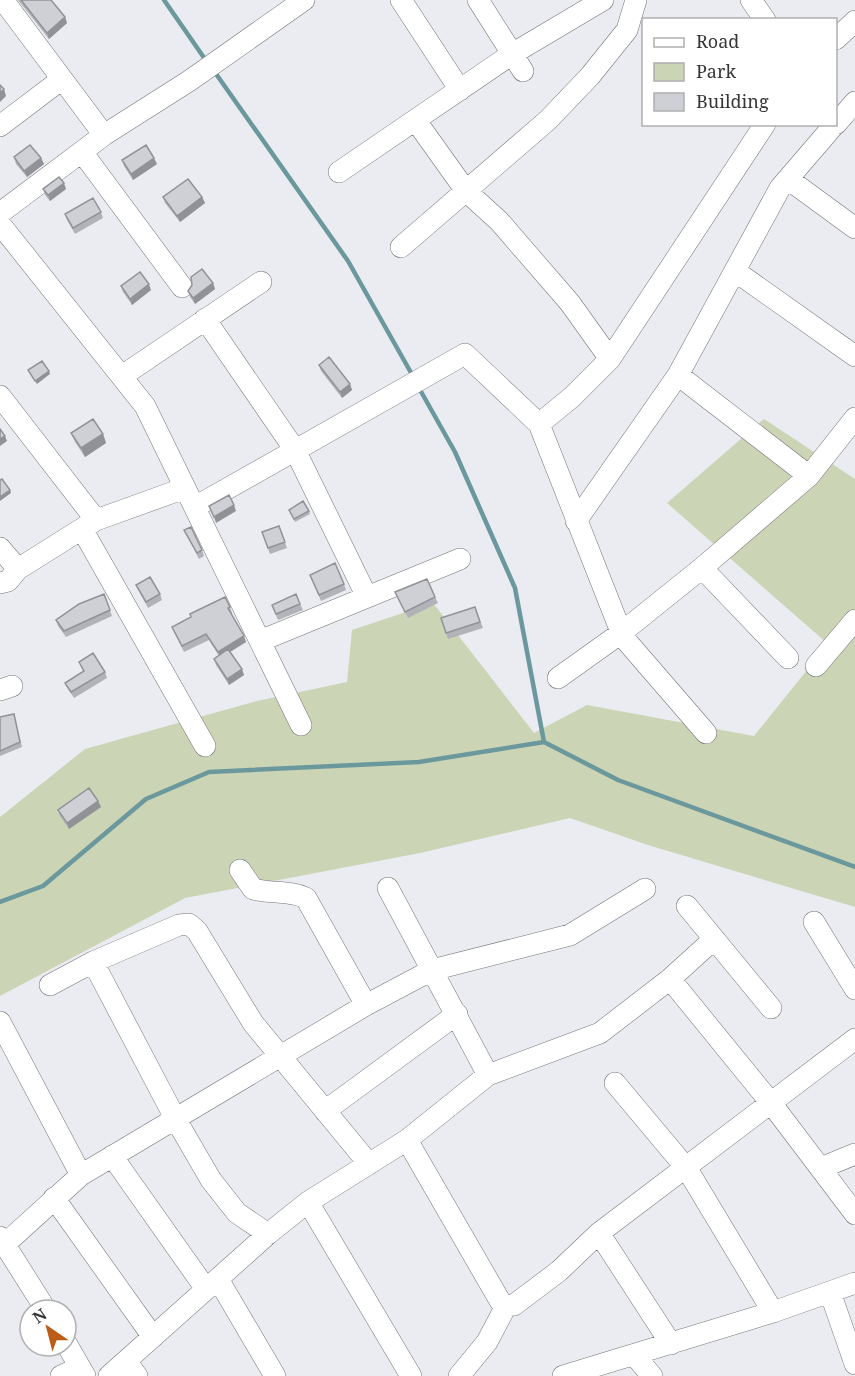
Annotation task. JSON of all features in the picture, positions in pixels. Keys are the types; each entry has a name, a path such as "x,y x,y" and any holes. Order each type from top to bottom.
{"street":[{"path":"3,0 104,135"},
{"path":"0,213 104,135 189,81 304,0"},
{"path":"401,0 460,90"},
{"path":"478,0 518,63"},
{"path":"339,172 416,122 460,90 518,63 603,0"},
{"path":"401,247 548,120 590,76 627,30 636,0"},
{"path":"751,0 764,18"},
{"path":"837,38 855,21"},
{"path":"0,126 62,79"},
{"path":"837,122 855,102"},
{"path":"416,122 466,191 499,221 570,303 610,359"},
{"path":"539,424 573,397 610,359 764,126"},
{"path":"576,521 678,375 780,188 833,126"},
{"path":"81,152 182,287"},
{"path":"788,179 855,228"},
{"path":"0,224 145,406 301,725"},
{"path":"735,271 855,356"},
{"path":"122,376 261,282"},
{"path":"205,319 295,450 367,597"},
{"path":"0,583 8,581 18,569 89,525 190,498 295,450 465,354 539,424 621,633 706,733"},
{"path":"678,375 809,476"},
{"path":"0,396 89,525 205,746"},
{"path":"558,678 621,633 702,568 809,476 855,418"},
{"path":"0,548 18,569"},
{"path":"260,642 460,559"},
{"path":"702,568 788,658"},
{"path":"816,666 855,620"},
{"path":"240,870 253,889 270,894 299,894 306,897 366,1005"},
{"path":"388,888 458,1014 488,1076"},
{"path":"39,1298 3,1241 81,1176 366,1005 432,970 570,935 645,889"},
{"path":"687,906 771,1008"},
{"path":"814,922 855,989"},
{"path":"50,985 93,962 179,925 189,924 197,931 253,1023 369,1164"},
{"path":"109,1376 132,1368 153,1337 268,1234 308,1202 407,1140 488,1076 600,1033 670,979 713,940"},
{"path":"93,962 175,1118 211,1180 237,1213 268,1234"},
{"path":"670,979 771,1103 855,1214"},
{"path":"325,1111 458,1014"},
{"path":"0,1022 81,1176"},
{"path":"407,1140 500,1301 506,1306 514,1305 559,1271 599,1233 687,1169 855,1039"},
{"path":"615,1083 687,1169 773,1312"},
{"path":"820,1168 855,1154"},
{"path":"112,1156 212,1284 275,1376"},
{"path":"54,1198 153,1337"},
{"path":"308,1202 411,1376"},
{"path":"599,1233 671,1344"},
{"path":"563,1376 635,1356 855,1283"},
{"path":"830,1292 855,1364"},
{"path":"459,1376 487,1342 506,1306"},
{"path":"635,1356 652,1376"},
{"path":"71,1358 76,1373"}],"green space":[{"path":"764,419 855,479 855,907 648,845 570,818 420,853 185,898 0,996 0,817 85,749 257,701 347,682 352,630 433,603 534,733 587,705 754,736 828,644 667,503"}],"building":[{"path":"21,0 51,0 65,17 47,33"},
{"path":"30,145 41,158 24,171 14,157"},
{"path":"146,145 154,158 131,174 122,160"},
{"path":"59,177 64,183 48,195 43,189"},
{"path":"188,179 202,197 177,216 163,197"},
{"path":"93,198 101,212 73,228 65,214"},
{"path":"202,269 213,283 193,298 188,291 192,285 191,277"},
{"path":"140,272 149,284 130,299 121,286"},
{"path":"329,357 350,384 340,392 319,365"},
{"path":"42,361 49,371 35,381 28,370"},
{"path":"93,419 103,434 81,448 71,433"},
{"path":"0,429 5,436 0,439"},
{"path":"2,479 10,490 0,497 0,480"},
{"path":"229,495 234,505 214,517 209,506"},
{"path":"303,501 309,511 294,519 289,510"},
{"path":"279,526 285,542 268,548 262,532"},
{"path":"191,527 202,550 197,553 184,530"},
{"path":"335,563 344,584 319,595 310,575"},
{"path":"150,577 160,594 146,602 136,585"},
{"path":"427,579 435,597 405,612 395,592"},
{"path":"104,594 110,610 64,631 56,620 79,604"},
{"path":"296,594 300,604 276,614 272,605"},
{"path":"225,597 230,607 228,608 244,636 218,652 206,634 182,646 172,627 191,617 190,614"},
{"path":"475,607 480,622 446,633 441,618"},
{"path":"228,649 242,669 227,679 214,659"},
{"path":"93,653 105,672 71,692 65,683 84,671 79,662"},
{"path":"14,714 20,742 0,751 0,717"},
{"path":"89,788 98,801 67,823 58,810"}],"waterway":[{"path":"164,0 207,62"},
{"path":"214,71 348,261 414,378"},
{"path":"419,388 455,452 515,588 544,742"},
{"path":"0,902 43,886 146,799 209,772 419,762 544,742 618,780 855,867"}]}
